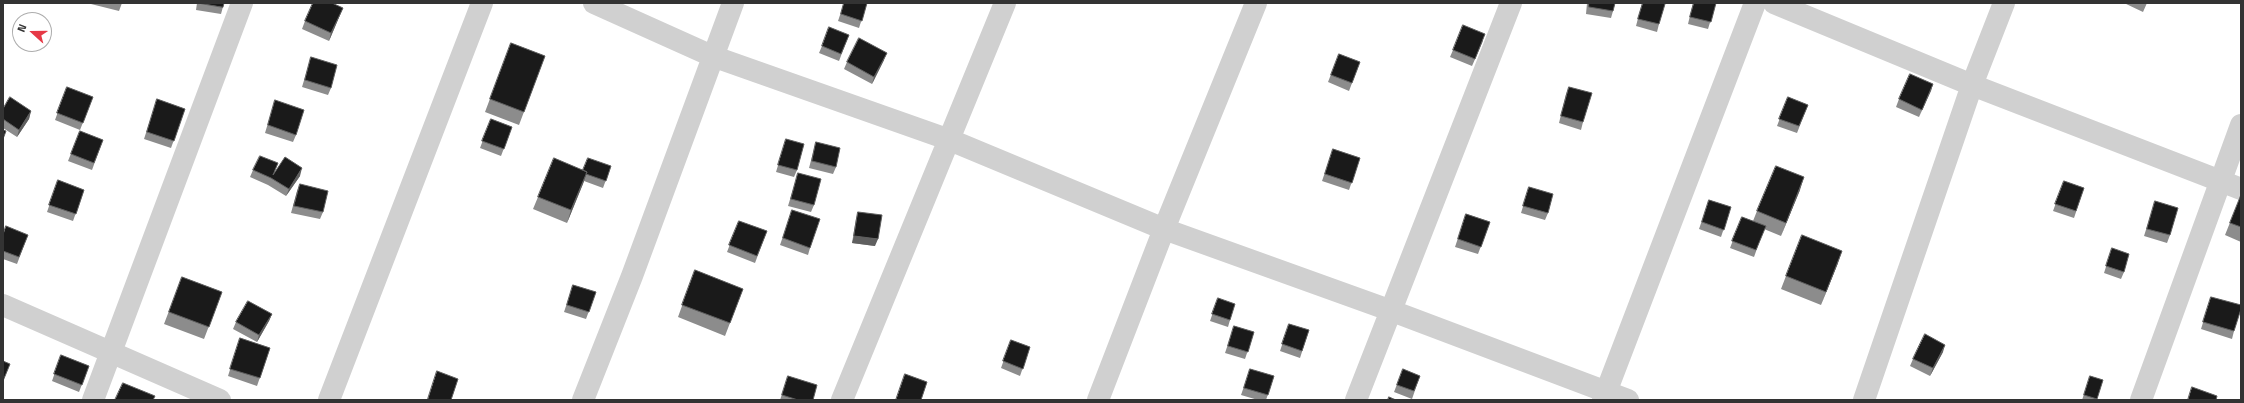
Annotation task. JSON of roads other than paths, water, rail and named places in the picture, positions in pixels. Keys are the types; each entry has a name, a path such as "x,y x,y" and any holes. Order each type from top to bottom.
{"street":[{"path":"93,400 242,3"},
{"path":"329,400 482,3"},
{"path":"594,3 712,56 950,140 1164,229 1392,311 1605,395 1628,400"},
{"path":"583,400 632,276 712,56 733,3"},
{"path":"842,400 1005,3"},
{"path":"1098,400 1164,229 1256,3"},
{"path":"1356,400 1511,3"},
{"path":"1605,395 1755,3"},
{"path":"1774,3 1972,85 2241,189"},
{"path":"1864,400 1972,85 2004,3"},
{"path":"2141,400 2241,125"},
{"path":"3,305 220,400"}]}
